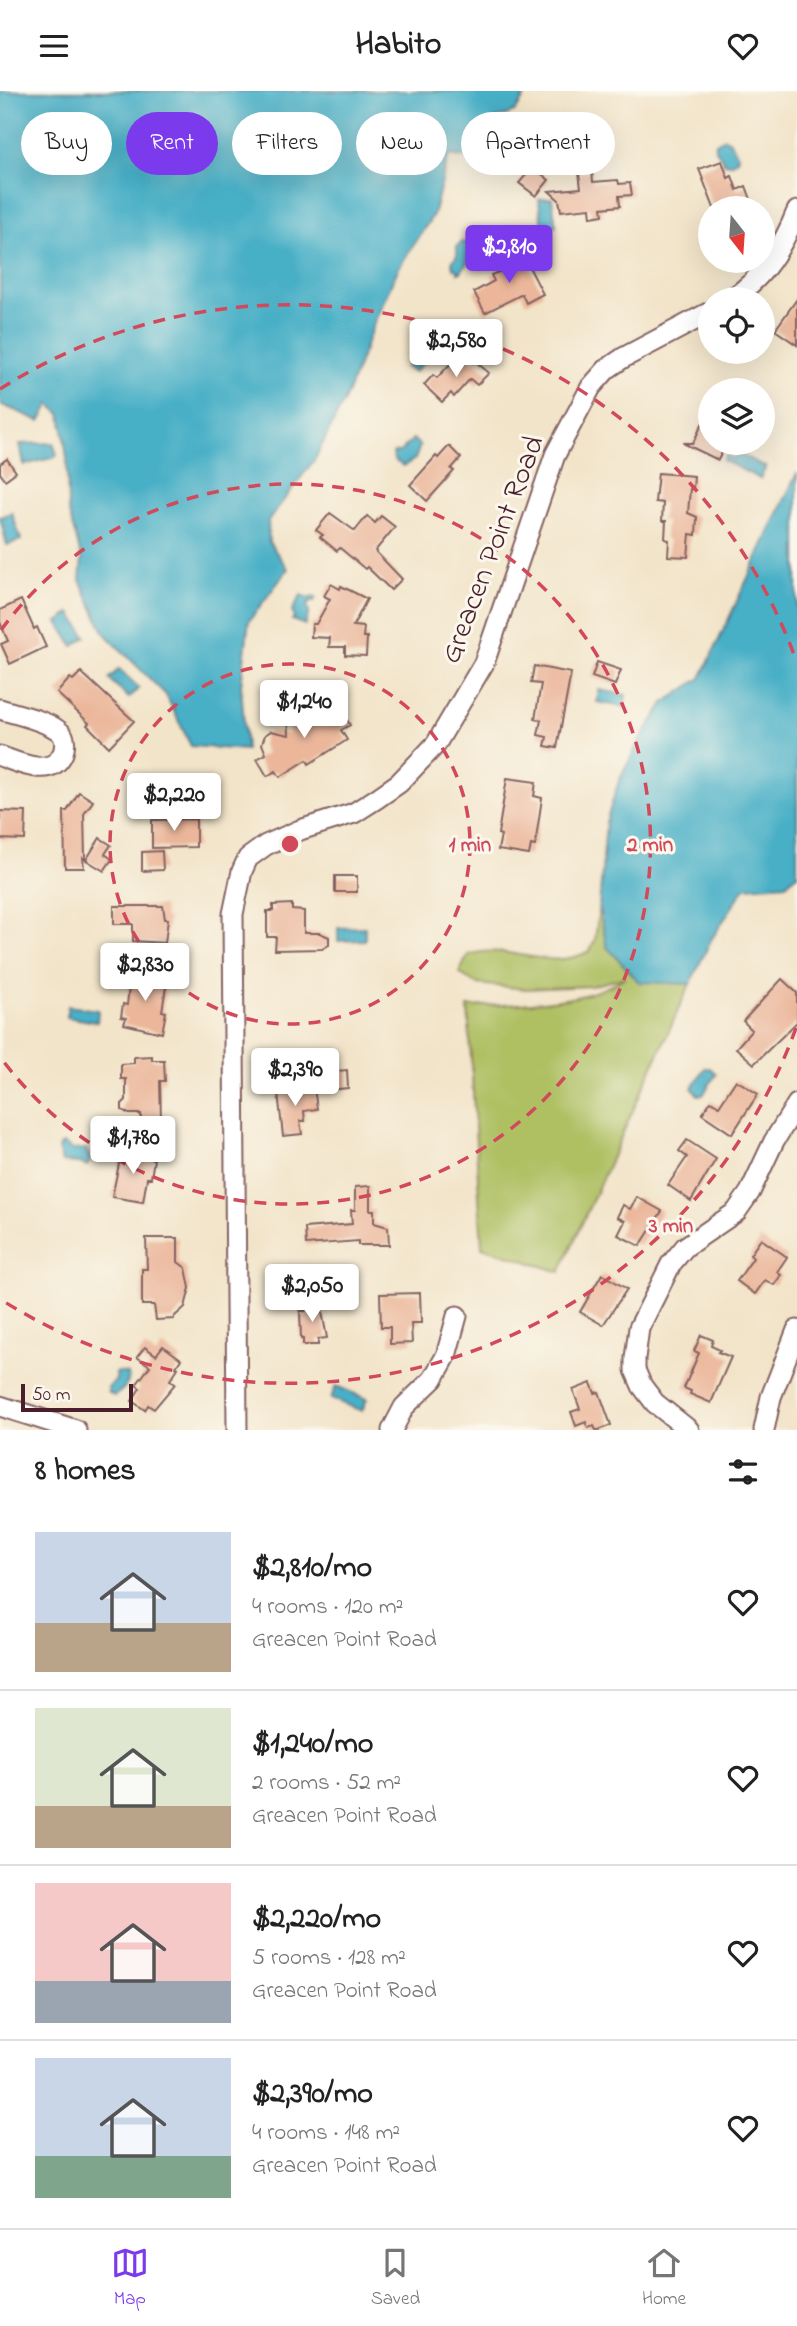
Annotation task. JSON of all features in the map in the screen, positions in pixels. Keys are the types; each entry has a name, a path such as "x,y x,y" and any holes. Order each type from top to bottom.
{"street":[{"path":"746,287 763,274 789,232 797,211"},
{"name":"Greacen Point Road","path":"237,1430 233,914 242,871 248,858 266,845 300,830 354,813 376,799 399,783 436,744 484,663 555,455 591,387 607,369 623,358 698,318"},
{"path":"0,709 49,725 62,733 65,744 62,755 54,765 38,768 0,756"},
{"path":"689,1430 655,1403 642,1385 635,1370 639,1328 660,1283 685,1247 736,1212 750,1192 774,1141 797,1104"},
{"path":"392,1430 404,1407 433,1379 446,1356 457,1316"},
{"path":"764,1430 771,1397 797,1330"},
{"path":"0,1406 76,1430"}],"green space":[{"path":"599,908 607,947 639,981 690,984 560,1272 482,1247 468,1007 570,998 590,993 625,977 591,986 526,989 477,984 459,973 468,955 483,952 558,959 590,951 595,940"}],"water":[{"path":"0,91 528,91 515,112 461,112 461,157 449,155 447,162 447,112 356,112 356,175 444,175 433,215 398,269 347,395 315,459 268,521 269,542 288,569 249,621 241,685 246,750 191,746 166,695 105,634 80,580 82,559 68,510 67,458 61,414 50,404 40,421 0,404"},
{"path":"724,138 729,140 738,155 737,160 730,164 725,163 715,148 716,143"},
{"path":"552,198 556,226 542,228 539,199"},
{"path":"462,242 471,247 469,260 458,273 452,262 457,255 457,246"},
{"path":"425,343 437,354 434,357 430,355 415,372 406,367 416,348 420,350"},
{"path":"413,439 420,446 415,459 403,466 394,460 393,453 400,452"},
{"path":"53,443 57,455 55,457 24,465 20,444"},
{"path":"726,455 735,459 741,455 766,467 760,479 723,460"},
{"path":"797,473 797,874 786,884 745,887 711,940 690,984 639,982 607,947 599,908 606,822 619,781 637,745 664,703 701,678"},
{"path":"12,513 21,540 7,545 0,517"},
{"path":"301,595 316,598 310,601 307,607 309,612 305,625 292,620 292,611"},
{"path":"71,613 86,637 73,646 58,622"},
{"path":"119,669 139,688 129,698 109,679"},
{"path":"289,688 295,688 299,695 297,700 274,713 270,712 266,704 268,700"},
{"path":"599,690 626,695 624,707 597,702"},
{"path":"365,927 365,940 338,941 338,928"},
{"path":"68,1006 98,1010 97,1022 66,1017"},
{"path":"705,1068 710,1068 716,1074 703,1095 698,1095 692,1088"},
{"path":"64,1144 73,1150 86,1149 90,1158 89,1164 86,1166 62,1162 58,1149"},
{"path":"119,1372 128,1374 128,1381 114,1396 108,1392 108,1388"},
{"path":"336,1386 367,1399 362,1411 331,1399"}],"building":[{"path":"722,161 728,178 732,176 737,190 746,186 750,196 709,196 699,169"},
{"path":"526,175 543,175 549,180 536,196 519,183"},
{"path":"579,175 592,175 593,182 618,180 619,184 630,183 632,195 619,196 620,206 602,208 603,215 591,217 590,208 561,211 559,200 549,191 581,188"},
{"path":"515,254 519,262 525,259 543,294 526,303 522,294 485,313 474,292 494,281 491,275 501,271 497,264"},
{"path":"797,299 797,345 775,330"},
{"path":"466,357 489,373 477,385 470,379 454,397 451,393 442,402 424,385 433,375 437,378 452,362 458,367"},
{"path":"698,433 698,450 683,443 693,443"},
{"path":"449,446 461,458 451,469 454,471 427,501 410,485 436,456 438,458"},
{"path":"708,455 721,455 718,460"},
{"path":"7,459 16,472 5,480 0,473 0,464"},
{"path":"658,473 694,476 688,513 697,517 696,535 690,534 688,557 668,556 666,521 662,521 663,503 655,502"},
{"path":"330,513 355,531 367,516 375,523 381,516 395,527 375,551 402,579 391,590 367,567 365,569 340,548 337,551 320,537 323,535 316,530"},
{"path":"331,584 367,599 353,626 364,627 363,637 367,637 366,656 345,655 345,647 329,647 330,638 311,637 312,624 316,624 330,599 324,596"},
{"path":"21,600 34,629 37,627 46,647 10,664 1,644 8,641 0,622 0,610"},
{"path":"597,662 621,670 615,685 592,677"},
{"path":"534,666 571,673 557,748 545,746 547,737 538,735 541,720 535,719 541,684 531,683"},
{"path":"81,672 134,721 109,747 87,725 89,723 57,693 70,678 73,680"},
{"path":"335,699 350,725 341,730 347,740 309,764 307,760 280,777 276,771 267,776 257,759 266,754 262,744 265,735 271,731 289,735 288,713 309,725 312,707"},
{"path":"507,778 536,782 534,796 542,798 535,846 531,845 529,855 498,850"},
{"path":"79,792 93,801 84,814 84,868 65,868 64,811 67,811"},
{"path":"0,811 26,812 25,840 0,839"},
{"path":"196,819 196,847 152,848 152,820"},
{"path":"100,838 111,845 105,854 112,859 104,871 86,860"},
{"path":"162,851 163,870 142,871 142,852"},
{"path":"335,876 357,876 357,892 335,892"},
{"path":"292,904 292,910 304,911 304,933 320,933 329,937 329,945 322,949 275,950 276,937 267,937 267,911 273,911 273,905"},
{"path":"114,906 163,906 165,919 168,919 165,943 133,941 133,924 114,924"},
{"path":"135,973 145,975 145,978 167,981 162,1011 166,1012 162,1033 124,1024 126,1018 121,1017 123,1004 127,1005 128,978"},
{"path":"782,979 797,993 797,1022 754,1064 736,1048 752,1030 743,1021"},
{"path":"152,1056 152,1060 164,1060 165,1081 160,1081 161,1120 141,1120 141,1114 129,1114 122,1110 122,1104 126,1100 126,1079 121,1079 121,1064 134,1063 134,1057"},
{"path":"347,1070 348,1088 330,1090 328,1072"},
{"path":"736,1080 758,1094 732,1134 702,1114 711,1101 719,1106"},
{"path":"301,1083 302,1090 314,1088 317,1109 304,1111 305,1121 300,1121 302,1134 283,1136 278,1093 285,1093 284,1085"},
{"path":"687,1140 716,1159 691,1201 668,1185 687,1157 679,1151"},
{"path":"122,1150 148,1154 147,1158 154,1159 143,1202 112,1197"},
{"path":"370,1186 370,1210 374,1210 374,1223 388,1227 389,1245 358,1245 358,1241 306,1245 305,1228 352,1224 351,1210 355,1210 355,1187"},
{"path":"637,1197 662,1211 640,1246 618,1235 625,1221 617,1217 623,1205 630,1209"},
{"path":"146,1238 178,1238 178,1262 186,1268 190,1288 185,1307 174,1319 156,1320 154,1305 142,1305 142,1269 147,1269"},
{"path":"761,1239 787,1257 777,1272 781,1275 774,1285 765,1280 755,1294 737,1281 753,1258 750,1255"},
{"path":"602,1274 627,1289 603,1325 580,1312"},
{"path":"420,1293 421,1323 411,1323 412,1343 390,1344 390,1327 381,1327 380,1294"},
{"path":"320,1301 327,1338 318,1339 318,1345 303,1345 300,1311 305,1311 305,1302"},
{"path":"701,1335 713,1340 711,1346 720,1350 718,1352 731,1357 711,1403 690,1394 691,1391 684,1388 699,1353 694,1351"},
{"path":"163,1346 181,1359 170,1380 175,1384 154,1409 148,1405 145,1410 132,1401 140,1388 136,1385 150,1366 137,1357 145,1347 156,1355"},
{"path":"591,1383 595,1393 599,1392 611,1425 599,1430 594,1426 588,1428 586,1422 576,1426 571,1412 580,1409 573,1390"}]}
